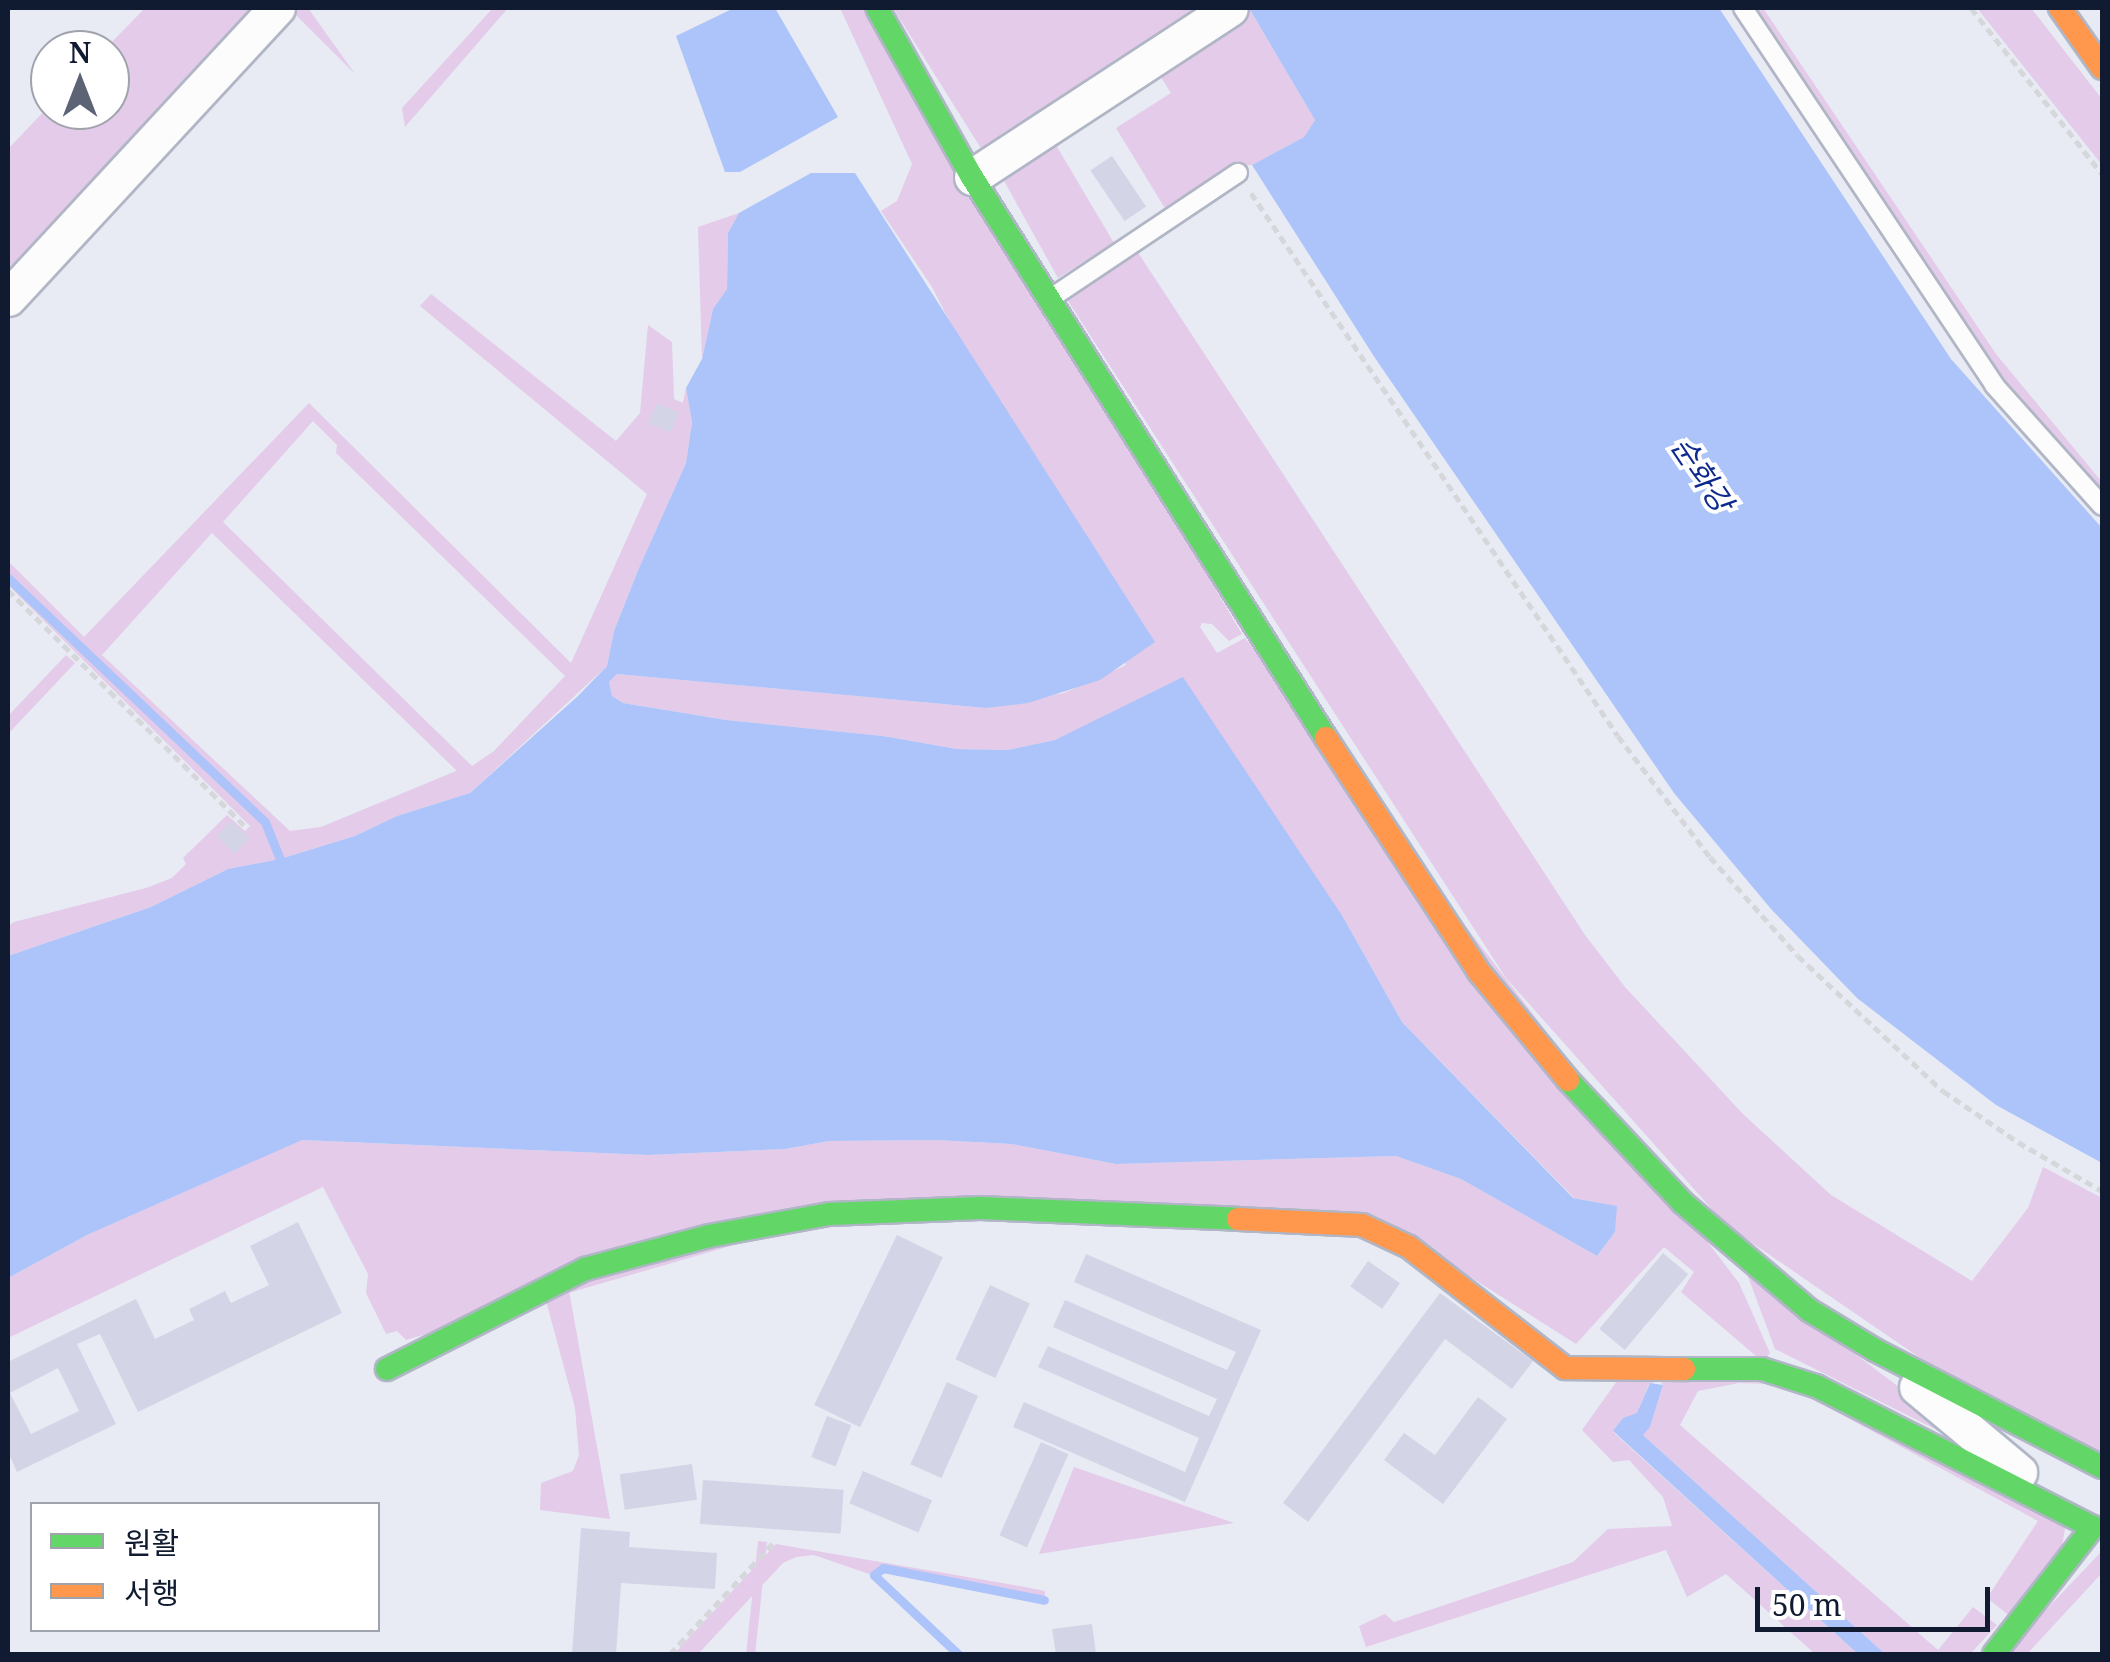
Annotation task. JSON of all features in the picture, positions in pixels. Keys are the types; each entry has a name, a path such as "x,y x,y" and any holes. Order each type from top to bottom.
{"street":[{"path":"8,298 276,8"},
{"path":"877,8 972,177 1256,630 1480,972 1588,1105 1683,1203 1809,1310 1875,1350 2102,1467"},
{"path":"972,177 1230,8"},
{"path":"2060,8 2102,68"},
{"path":"387,1369 585,1269 709,1236 830,1214 980,1208 1362,1225 1409,1247 1565,1368 1762,1370 1816,1386 2098,1529"},
{"path":"1875,1350 2021,1474 2098,1529"},
{"path":"1994,1654 2098,1529"}],"lane":[{"path":"1743,8 1994,385 2102,506"},
{"path":"1050,298 1238,174"}],"path":[{"path":"1971,8 1997,46 2102,174"},
{"path":"1238,174 1618,736 1710,857 1798,956 1943,1091 2102,1191"},
{"path":"8,590 245,826"},
{"path":"670,1654 775,1541"}],"shaded area":[{"path":"145,8 259,8 8,282 8,149 30,126 30,130 130,130 130,30 124,30"},
{"path":"288,8 308,8 355,74 292,11"},
{"path":"493,8 508,8 405,127 402,108"},
{"path":"840,8 872,8 1242,634 1229,641 1212,624 1202,623 1200,627 1217,653 1245,638 1739,1283 1770,1353 1763,1362 1681,1292 1694,1272 1664,1247 1576,1344 1407,1237 879,1203 406,1340 397,1331 386,1334 366,1293 368,1274 323,1187 8,1338 8,1278 87,1235 301,1140 648,1155 785,1149 829,1141 935,1140 1012,1144 1116,1164 1396,1156 1461,1179 1597,1256 1615,1232 1616,1206 1574,1198 1402,1022 1343,917 1087,726 1055,740 1008,750 957,749 883,736 726,720 623,703 612,696 609,682 617,674 986,708 1064,693 1126,665 932,287 881,211 897,201 912,164"},
{"path":"893,8 1249,8 1315,120 1304,137 1252,165 1239,165 1166,210 1116,128 1171,93 1153,65 982,150"},
{"path":"1750,8 1763,8 1996,354 2102,482 2102,494 2006,387"},
{"path":"1977,8 2031,8 2102,99 2102,165"},
{"path":"1053,140 1114,243 1058,278 1003,179 1005,172"},
{"path":"739,213 728,233 727,289 713,309 702,359 698,227"},
{"path":"1137,251 1585,935 1625,987 1743,1114 1831,1195 1972,1281 2028,1208 2043,1167 2102,1198 2102,1453 1945,1375 1726,1225 1506,978 1066,298"},
{"path":"431,294 616,441 640,413 648,325 672,342 674,399 683,403 686,388 692,421 686,463 614,631 607,666 470,793 397,816 355,836 280,859 228,869 151,907 8,956 8,926 14,922 172,878 186,864 183,858 227,815 245,831 250,826 8,585 8,561 84,637 309,403 571,663 647,494 420,306","holes":["313,421 337,445 336,453 565,676 494,751 472,766 223,522","212,533 456,770 456,771 321,827 290,831 102,655"]},
{"path":"66,655 75,663 8,734 8,716"},
{"path":"1746,1271 1991,1457 1775,1349"},
{"path":"568,1285 610,1519 540,1510 541,1483 573,1471 579,1455 575,1408 545,1297"},
{"path":"1639,1367 1661,1373 1753,1375 1817,1389 1889,1424 2045,1511 2065,1528 2062,1547 2011,1617 1987,1598 2038,1521 1800,1392 1771,1384 1739,1383 1698,1391 1680,1425 1938,1650 1973,1607 1997,1625 1970,1654 1885,1654 1642,1434 1650,1427 1663,1385 1659,1380 1649,1384 1637,1414 1623,1418 1613,1432 1858,1654 1815,1654 1726,1574 1687,1597 1666,1550 1366,1647 1359,1626 1385,1614 1394,1622 1573,1562 1608,1529 1672,1526 1663,1497 1629,1460 1613,1462 1582,1430 1622,1374"},
{"path":"1074,1467 1234,1523 1039,1554"},
{"path":"758,1541 767,1542 755,1654 746,1654"},
{"path":"776,1544 1025,1587 1045,1591 1045,1597 882,1566 872,1575 814,1555 796,1557 783,1563 698,1654 674,1654"},
{"path":"2102,1551 2102,1573 2027,1654 2004,1654"}],"water":[{"path":"734,8 775,8 838,117 740,172 725,172 676,36"},
{"name":"순화강","path":"1249,8 1719,8 1951,359 2102,528 2102,1163 1996,1105 1857,998 1771,909 1674,793 1375,358 1252,165 1304,137 1315,120"},
{"path":"811,173 855,173 1155,642 1100,680 1028,703 986,708 617,674 609,682 612,696 623,703 726,720 883,736 957,749 1008,750 1055,740 1183,677 1343,917 1402,1022 1573,1198 1617,1206 1615,1232 1597,1256 1461,1179 1396,1156 1116,1164 1012,1144 935,1140 829,1141 785,1149 648,1155 302,1140 87,1235 8,1278 8,956 151,907 228,869 280,859 355,836 397,816 470,793 578,696 607,666 614,631 686,463 692,422 686,388 702,359 713,309 727,289 728,233 739,213"},
{"path":"1650,1383 1663,1385 1650,1427 1643,1435 1885,1654 1858,1654 1613,1431 1623,1418 1637,1413"}],"building":[{"path":"1112,156 1146,207 1125,221 1090,171"},
{"path":"657,403 679,413 670,433 648,423"},
{"path":"231,821 249,838 235,853 217,836"},
{"path":"298,1222 342,1313 138,1412 100,1334 77,1344 116,1424 17,1472 8,1452 8,1362 136,1299 155,1339 194,1320 189,1309 225,1291 231,1303 269,1285 250,1246","holes":["58,1368 79,1411 31,1434 10,1393"]},
{"path":"897,1235 943,1257 860,1427 814,1405"},
{"path":"1663,1253 1688,1274 1625,1350 1599,1329"},
{"path":"1086,1254 1261,1330 1185,1502 1013,1427 1024,1402 1185,1472 1199,1438 1038,1367 1048,1346 1209,1416 1217,1399 1053,1327 1065,1300 1227,1370 1236,1352 1074,1282"},
{"path":"1368,1261 1400,1283 1382,1309 1350,1286"},
{"path":"990,1285 1030,1304 995,1378 955,1359"},
{"path":"1440,1293 1533,1361 1512,1389 1445,1339 1308,1522 1283,1503"},
{"path":"947,1382 978,1396 941,1478 910,1464"},
{"path":"1478,1397 1507,1419 1443,1504 1384,1460 1404,1433 1435,1455"},
{"path":"827,1416 851,1425 836,1466 811,1457"},
{"path":"1041,1442 1068,1454 1027,1547 1000,1535"},
{"path":"692,1464 697,1500 625,1510 620,1474"},
{"path":"863,1471 932,1500 918,1533 849,1503"},
{"path":"703,1480 844,1490 841,1534 700,1524"},
{"path":"581,1528 630,1532 629,1547 717,1553 715,1589 621,1583 616,1654 572,1654"},
{"path":"1092,1624 1096,1654 1056,1654 1052,1629"}],"waterway":[{"path":"8,578 265,822 280,859"},
{"path":"958,1654 874,1575 883,1568 1044,1600"}],"traffic: fast":[{"path":"877,8 972,177 1326,738"},
{"path":"1568,1080 1683,1203 1809,1310 1875,1350 2102,1467"},
{"path":"387,1369 585,1269 709,1236 829,1214 980,1208 1238,1219"},
{"path":"1684,1369 1762,1369 1816,1386 2093,1527 1994,1654"}],"traffic: slow":[{"path":"2060,8 2102,68"},
{"path":"1326,738 1479,972 1568,1080"},
{"path":"1238,1219 1362,1225 1409,1247 1565,1368 1684,1369"}]}
